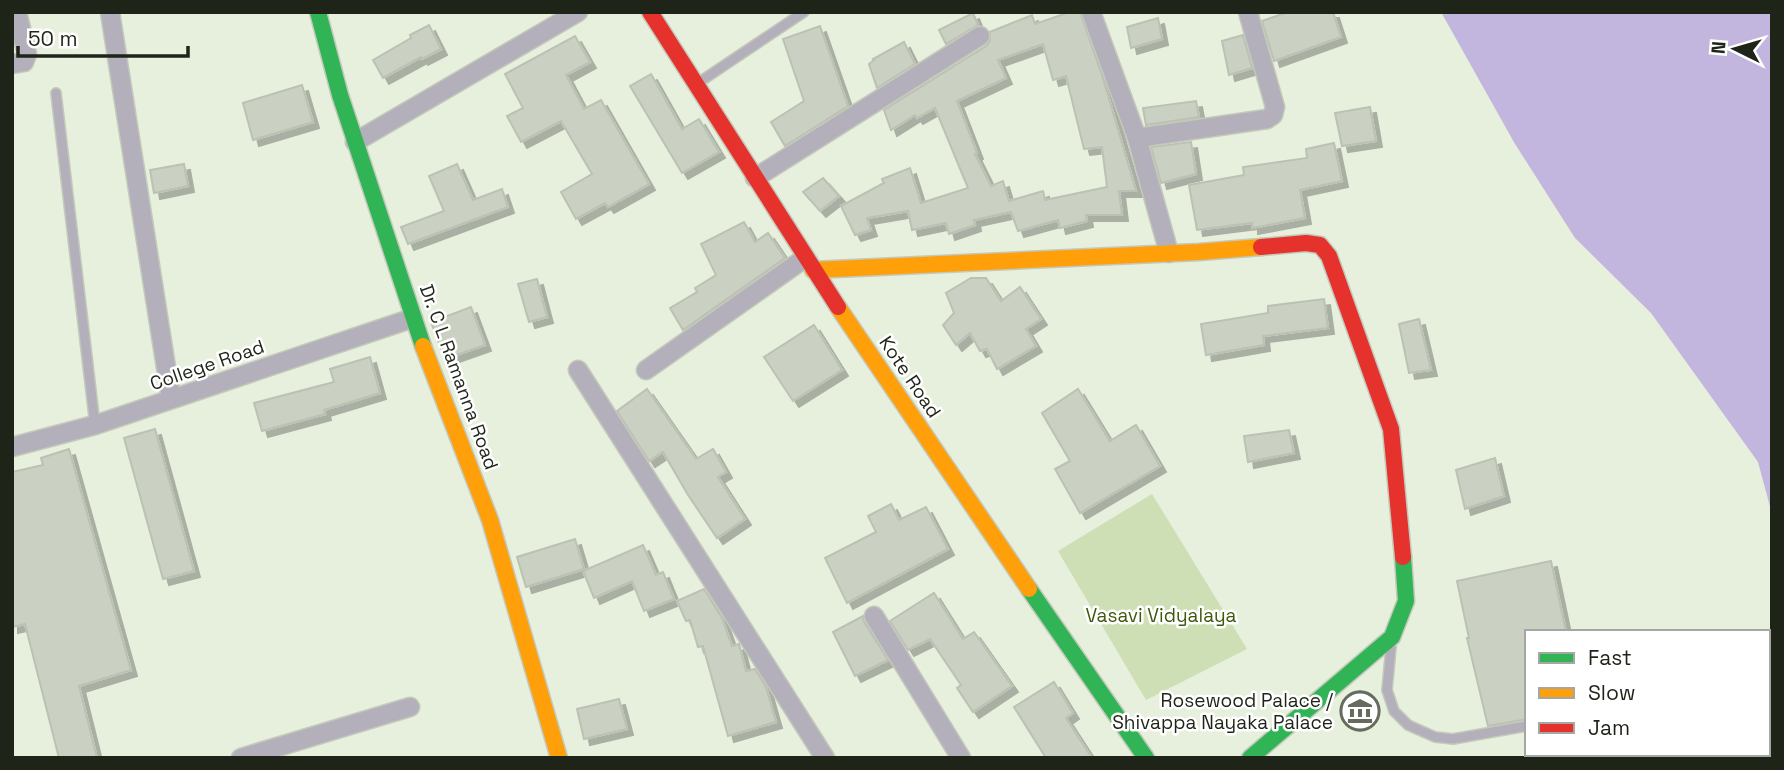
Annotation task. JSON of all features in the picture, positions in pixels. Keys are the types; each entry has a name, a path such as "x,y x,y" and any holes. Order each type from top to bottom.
{"street":[{"path":"12,64 24,62 27,54 17,12"},
{"path":"110,12 171,399"},
{"name":"Dr. C L Ramanna Road","path":"318,12 340,95 413,318 490,520 559,758"},
{"path":"355,142 578,12"},
{"name":"Kote Road","path":"650,12 809,264 974,510 1146,758"},
{"path":"1091,12 1137,138 1168,253"},
{"path":"1137,138 1267,119 1273,115 1275,107 1248,12"},
{"path":"755,178 980,36"},
{"path":"646,370 809,264 1168,253 1306,243 1320,245 1329,256 1391,429 1406,601 1392,637 1250,758"},
{"name":"College Road","path":"12,447 95,425 413,318"},
{"path":"578,370 825,758"},
{"path":"874,617 961,758"},
{"path":"241,758 410,707"}],"lane":[{"path":"696,84 804,12"},
{"path":"56,93 95,425"},
{"path":"1392,637 1387,690 1394,711 1408,725 1435,737 1453,739 1525,726"}],"green space":[{"name":"Vasavi Vidyalaya","path":"1152,494 1247,649 1146,700 1058,551"}],"shaded area":[{"path":"1441,12 1772,12 1772,514 1758,462 1651,313 1575,238 1515,144"}],"building":[{"path":"1070,12 1080,12 1102,75 1136,191 1119,191 1122,215 1086,215 1087,221 1060,228 1058,220 1018,231 1011,212 974,220 975,225 949,234 946,223 912,230 908,211 867,218 871,230 855,235 841,206 884,183 882,179 910,168 921,203 968,188 935,108 917,118 915,115 891,130 884,110 986,46 990,41 990,32 1032,15 1035,24","holes":["1043,44 1053,80 1066,76 1084,149 1102,147 1107,187 1045,200 1043,191 1009,201 1003,181 991,186 975,154 977,153 957,101 1006,78 998,60"]},
{"path":"1288,12 1333,12 1341,37 1274,61 1262,21"},
{"path":"973,13 978,25 946,44 939,30"},
{"path":"1158,18 1162,39 1131,48 1127,27"},
{"path":"429,25 441,49 383,78 373,60"},
{"path":"820,26 848,106 785,146 771,122 804,101 783,39"},
{"path":"1243,35 1252,68 1229,75 1222,41"},
{"path":"575,36 590,62 566,75 584,109 601,100 649,184 608,207 605,203 576,219 561,192 592,174 561,121 521,142 507,116 523,108 505,74"},
{"path":"904,42 915,64 877,88 869,64 873,59"},
{"path":"651,74 682,129 699,119 719,152 682,173 630,86"},
{"path":"302,85 313,122 253,140 243,103"},
{"path":"1196,101 1199,117 1146,125 1143,108"},
{"path":"1370,107 1376,141 1342,146 1335,113"},
{"path":"1191,142 1196,174 1161,183 1151,147"},
{"path":"1334,143 1342,181 1300,190 1305,218 1252,228 1252,223 1197,230 1189,185 1244,175 1243,167 1307,158 1306,149"},
{"path":"184,164 188,186 154,193 150,170"},
{"path":"457,164 473,200 502,189 508,207 408,244 401,227 444,211 429,176"},
{"path":"823,178 839,196 820,211 803,192"},
{"path":"744,222 755,242 768,233 785,258 683,330 670,308 697,292 695,288 716,275 701,244"},
{"path":"971,278 986,278 1001,301 1020,287 1041,319 1026,329 1036,346 997,369 987,349 980,351 970,333 956,345 943,325 954,313 946,293"},
{"path":"537,279 547,317 529,322 518,284"},
{"path":"1324,299 1328,328 1263,336 1264,345 1206,355 1201,324 1268,313 1268,306"},
{"path":"471,307 485,345 445,359 431,322"},
{"path":"1419,319 1431,370 1409,373 1399,324"},
{"path":"814,325 842,370 793,401 764,357"},
{"path":"370,357 380,393 324,410 325,414 262,431 254,403 334,382 330,369"},
{"path":"647,389 696,459 713,449 726,472 718,477 745,519 717,538 663,452 649,461 617,411"},
{"path":"1078,389 1110,441 1136,425 1160,466 1080,513 1055,469 1070,461 1042,413"},
{"path":"155,429 194,571 163,579 124,438"},
{"path":"1289,430 1294,453 1248,462 1244,436"},
{"path":"69,449 131,670 79,686 97,758 59,758 25,624 12,627 12,472 43,465 41,458"},
{"path":"1495,458 1504,496 1465,509 1456,470"},
{"path":"891,504 899,520 926,507 948,549 847,603 825,558 876,532 868,516"},
{"path":"575,539 584,569 526,587 517,557"},
{"path":"643,545 656,575 663,572 674,599 644,611 632,581 594,598 583,571"},
{"path":"1551,561 1566,630 1525,630 1525,719 1488,726 1467,638 1457,581"},
{"path":"704,589 722,618 732,646 739,644 746,671 755,669 766,687 776,722 728,736 703,646 698,647 690,620 686,621 677,601"},
{"path":"934,593 963,639 974,632 1012,686 973,712 957,688 961,685 930,639 908,650 890,621"},
{"path":"863,616 888,660 855,676 833,632"},
{"path":"1054,682 1073,713 1066,718 1092,758 1046,758 1014,707"},
{"path":"619,699 627,729 584,739 577,709"}],"traffic: fast":[{"path":"318,12 340,95 423,346"},
{"path":"1250,758 1392,637 1406,601 1403,557"},
{"path":"1029,589 1146,758"}],"traffic: slow":[{"path":"813,270 1261,247"},
{"path":"838,307 1029,589"},
{"path":"423,346 490,520 559,758"}],"traffic: jam":[{"path":"650,12 838,307"},
{"path":"1261,247 1306,243 1320,245 1329,256 1391,429 1403,557"}],"place":[{"name":"Rosewood Palace / Shivappa Nayaka Palace","path":"1360,711"}]}
